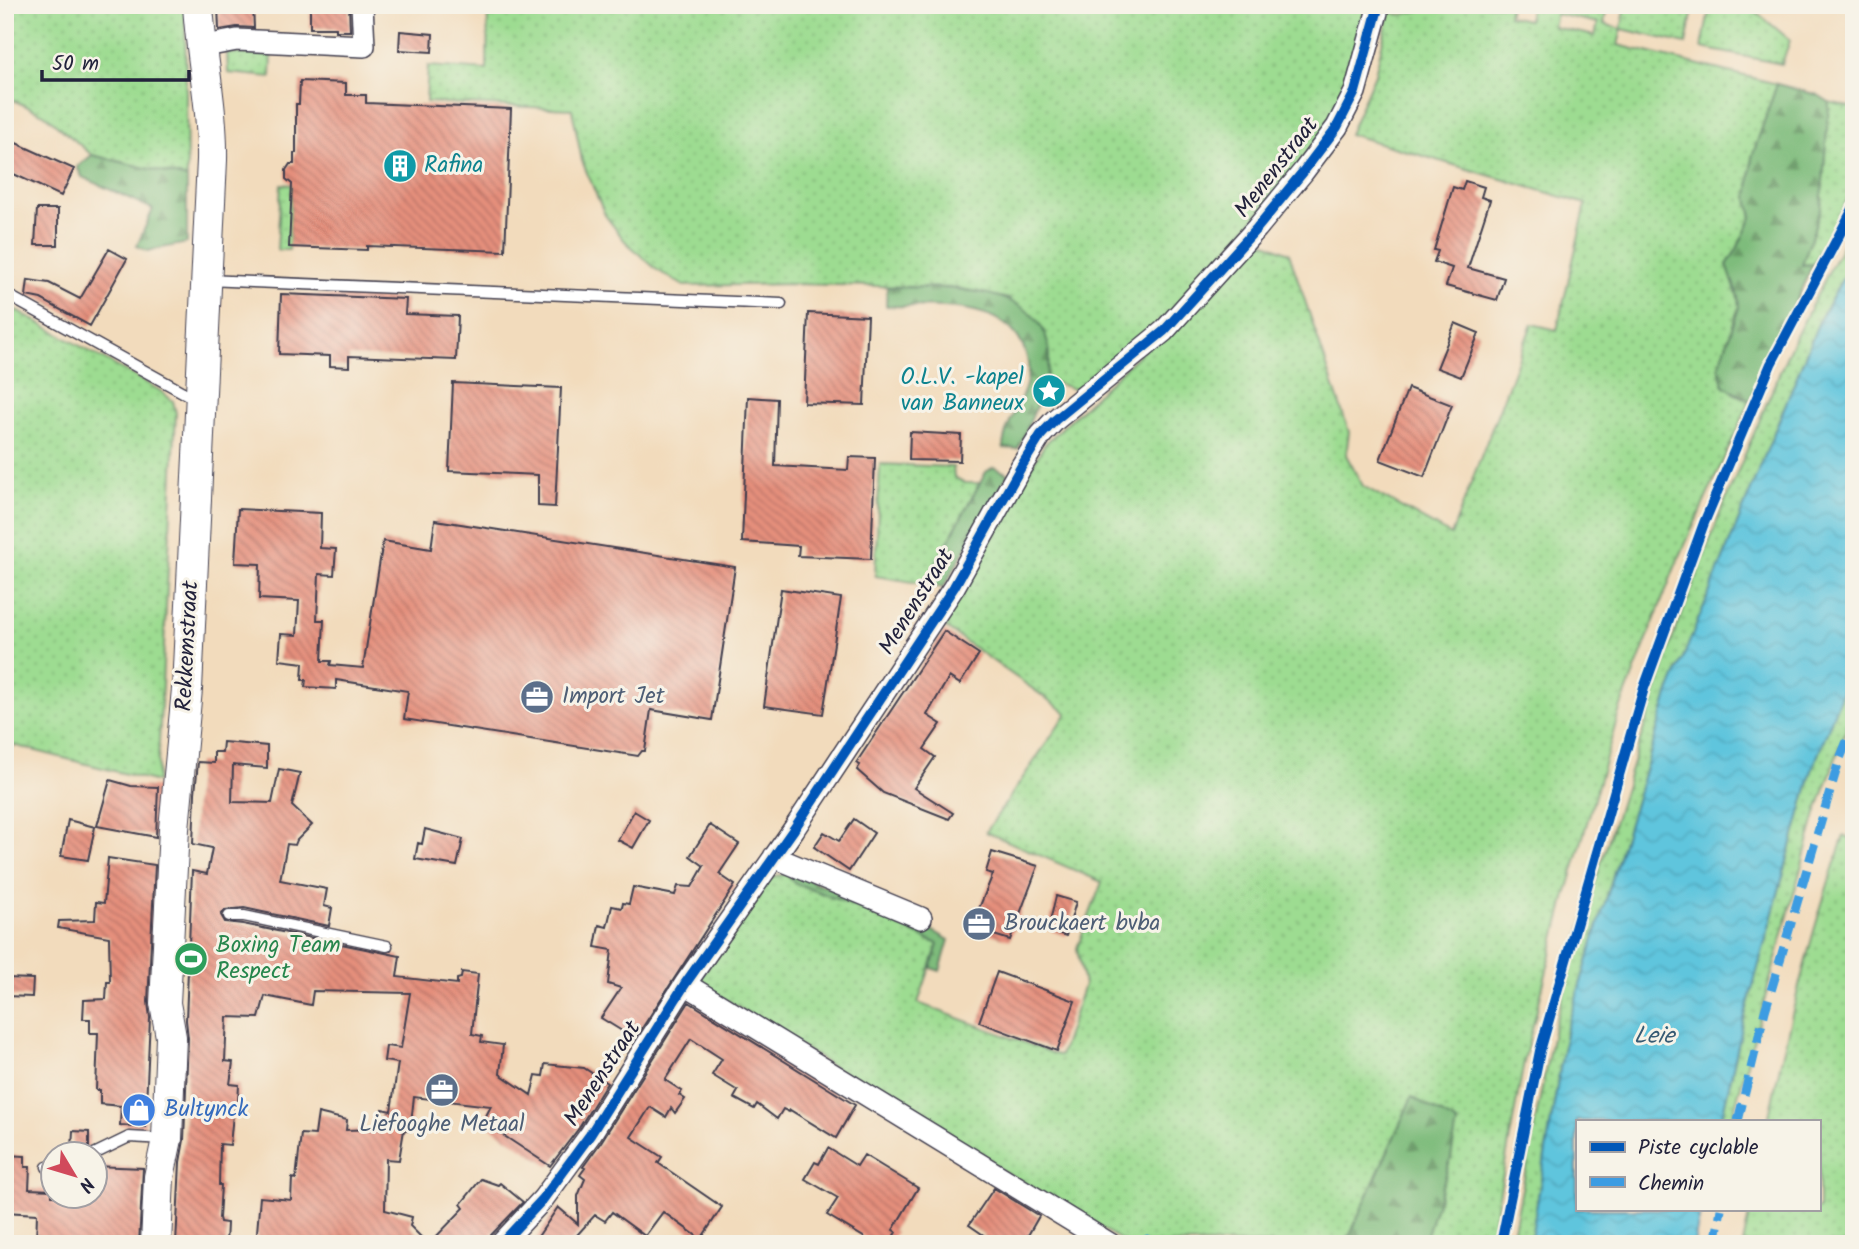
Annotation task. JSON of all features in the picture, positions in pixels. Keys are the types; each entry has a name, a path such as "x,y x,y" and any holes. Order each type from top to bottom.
{"street":[{"name":"Rekkemstraat","path":"156,1244 159,1177 167,1139 171,1037 165,1003 175,915 174,830 187,689 212,160 211,123 200,47 198,5"},
{"path":"200,47 237,40 363,46 362,5"},
{"name":"Menenstraat","path":"501,1244 543,1199 590,1135 685,984 774,858 954,587 1041,435 1055,420 1164,331 1257,228 1337,127 1355,92 1379,5"},
{"path":"774,858 921,918"},
{"path":"685,984 1110,1244"}],"lane":[{"path":"1501,1244 1540,1051 1644,688 1704,523 1771,364 1854,208"},
{"path":"207,279 781,304"},
{"path":"9,296 201,402"},
{"path":"229,916 244,916 387,946"},
{"path":"108,1148 129,1138 167,1139"}],"green space":[{"path":"5,5 185,5 187,178 92,155 44,114 13,100 5,101"},
{"path":"488,5 1371,5 1363,46 1337,108 1315,144 1284,185 1164,320 1076,390 1044,379 1049,358 1009,299 957,288 794,284 684,286 657,270 625,241 605,215 582,161 572,109 426,102 428,66 487,70"},
{"path":"1431,5 1510,5 1508,16 1528,20 1531,5 1607,5 1604,24 1621,29 1626,5 1694,5 1686,44 1622,29 1618,45 1777,84 1752,157 1748,199 1752,217 1727,265 1739,307 1719,367 1733,393 1750,401 1675,567 1620,709 1565,899 1525,1057 1490,1244 1424,1244 1457,1123 1412,1097 1346,1244 1128,1244 945,1137 703,985 701,977 771,877 792,873 795,883 859,908 938,944 918,1003 1060,1056 1084,985 1077,948 1102,882 986,832 1067,713 939,623 1045,444 1259,240 1289,253 1349,432 1346,455 1363,486 1451,535 1532,324 1557,330 1586,204 1349,134 1375,74 1390,11 1400,15 1430,8","holes":["1556,14 1598,23 1595,36 1553,27"]},
{"path":"1710,5 1748,5 1790,40 1782,64 1702,48"},
{"path":"227,53 272,56 271,77 228,73"},
{"path":"1777,84 1818,95 1829,102 1821,208 1802,265 1813,264 1750,401 1723,385 1719,367 1739,307 1727,265 1752,217 1748,199 1752,157"},
{"path":"1829,102 1854,108 1854,187 1813,264 1802,265 1821,208"},
{"path":"92,155 187,178 187,243 147,251 137,246 153,209 82,177 77,167"},
{"path":"281,184 292,185 289,250 277,250"},
{"path":"1854,222 1854,258 1820,319 1668,695 1567,1028 1530,1244 1511,1244 1554,1027 1591,895 1672,640 1721,511 1790,348"},
{"path":"887,287 935,288 988,294 1012,302 1032,315 1044,333 1049,358 1048,368 1037,404 1018,449 1003,448 1007,429 1027,382 1028,372 1023,346 1012,331 998,320 963,309 886,306"},
{"path":"5,304 159,390 173,401 176,413 157,782 5,743"},
{"path":"880,464 953,467 954,477 965,483 980,483 925,584 875,576"},
{"path":"994,467 1008,474 943,588 925,584 986,472"},
{"path":"1854,661 1854,707 1816,814 1731,1120 1721,1120 1744,1019 1811,773"},
{"path":"1844,836 1854,839 1854,1244 1743,1244 1750,1210 1820,1210 1820,1120 1768,1120 1801,977"},
{"path":"792,873 926,927 949,940 940,971 931,968 938,944 859,908 795,883 789,878"},
{"path":"1412,1097 1457,1123 1451,1158 1424,1244 1346,1244"}],"water":[{"name":"Leie","path":"1854,258 1854,661 1811,773 1744,1019 1721,1120 1576,1120 1576,1210 1701,1210 1694,1244 1530,1244 1567,1028 1668,695 1820,319"}],"building":[{"path":"218,5 253,5 254,28 219,30"},
{"path":"310,5 349,5 350,31 310,28"},
{"path":"400,31 433,34 432,52 399,50"},
{"name":"Rafina","path":"300,81 346,83 346,95 366,95 366,103 511,109 505,251 367,246 367,250 289,247 292,184 286,179 286,170 290,164 294,164 296,153 296,104 299,104"},
{"path":"5,138 74,169 61,196 5,170"},
{"path":"1465,181 1484,187 1481,197 1490,200 1468,268 1504,278 1497,300 1446,286 1452,268 1434,262 1438,251 1434,250 1453,187 1462,190"},
{"path":"37,209 58,209 58,245 35,245"},
{"path":"109,249 127,259 90,326 41,299 26,296 28,280 49,283 80,299"},
{"path":"281,294 406,299 405,314 458,316 456,360 349,356 349,367 330,366 330,356 279,354"},
{"path":"808,313 868,316 864,405 804,403"},
{"path":"1455,323 1479,333 1461,377 1437,368"},
{"path":"453,383 561,388 555,507 538,506 538,475 449,471"},
{"path":"1408,388 1452,405 1424,477 1380,460"},
{"path":"748,397 777,399 775,466 848,470 849,457 875,458 871,559 798,556 799,546 742,542"},
{"path":"910,432 961,435 960,461 909,460"},
{"path":"238,509 321,513 320,548 336,549 334,575 319,574 317,620 324,620 322,661 331,661 330,665 363,668 383,541 431,549 435,520 735,567 712,720 651,710 645,751 638,756 404,719 408,691 336,680 336,689 305,687 306,680 302,680 303,663 279,660 281,634 297,635 299,601 259,599 260,564 235,563"},
{"path":"781,589 841,598 823,714 764,706"},
{"path":"944,631 979,654 960,684 949,677 927,715 941,724 924,749 935,757 914,788 953,813 949,819 883,793 857,770 860,765 856,763"},
{"path":"223,742 267,746 267,768 233,765 232,802 272,803 279,769 300,773 292,806 312,825 295,845 287,844 280,880 327,889 324,906 332,908 329,926 244,908 225,910 221,915 225,922 400,956 397,977 457,984 462,972 478,974 472,1034 482,1036 481,1042 503,1045 500,1074 531,1095 536,1075 543,1076 545,1064 584,1068 607,1083 579,1128 550,1166 483,1122 491,1106 414,1097 410,1131 404,1130 399,1160 386,1159 385,1210 412,1217 410,1226 428,1244 256,1244 260,1197 291,1200 292,1178 296,1179 301,1134 315,1135 318,1113 347,1120 346,1130 378,1129 382,1109 391,1111 398,1063 384,1061 386,1046 401,1048 410,993 313,991 311,1005 265,996 259,1018 227,1017 225,1061 233,1062 230,1084 239,1085 238,1104 234,1104 230,1145 220,1144 219,1218 220,1222 227,1223 226,1244 176,1244 180,1162 184,1140 192,871 207,874 212,848 193,844 195,793 198,762 214,763 214,752 222,752"},
{"path":"110,780 131,786 158,787 156,837 97,826"},
{"path":"634,811 649,820 633,848 618,840"},
{"path":"854,819 874,833 849,871 814,847 824,832 839,841"},
{"path":"68,820 95,827 88,860 61,856"},
{"path":"710,825 739,844 719,874 735,885 635,1039 601,1018 621,988 608,984 612,950 595,947 599,925 607,927 612,906 622,908 623,903 629,904 633,887 675,895 678,886 692,887 704,866 690,856"},
{"path":"425,829 463,839 457,866 415,859 418,843 422,844"},
{"path":"992,852 1038,866 1010,940 971,928 993,874 986,872"},
{"path":"108,858 155,865 145,1127 120,1125 121,1106 100,1104 100,1090 96,1090 98,1033 90,1033 90,1019 83,1019 84,1000 106,999 107,982 110,982 109,937 58,928 59,921 95,920 96,902 104,903"},
{"path":"1056,896 1076,902 1066,936 1048,930"},
{"path":"997,972 1075,1001 1057,1051 979,1022"},
{"path":"5,978 33,979 32,997 5,996"},
{"path":"689,1002 855,1105 836,1138 790,1110 789,1112 783,1109 777,1119 757,1104 754,1109 734,1098 738,1091 712,1075 722,1059 691,1039 665,1080 682,1091 679,1095 685,1099 675,1113 671,1108 666,1117 650,1107 631,1137 662,1157 658,1163 722,1207 701,1239 663,1212 645,1236 612,1212 605,1221 595,1215 569,1244 533,1244 558,1207 578,1224 578,1196 585,1179 580,1175 585,1168 583,1167"},
{"path":"73,1131 89,1132 89,1140 72,1140"},
{"path":"828,1148 857,1166 864,1155 918,1188 893,1230 896,1232 889,1244 862,1244 865,1238 827,1215 838,1198 805,1179 815,1162 819,1164"},
{"path":"5,1155 25,1156 25,1167 30,1167 29,1189 38,1189 38,1210 108,1210 108,1167 143,1168 139,1244 36,1244 37,1214 5,1212"},
{"path":"481,1179 498,1185 500,1183 523,1202 491,1235 488,1244 429,1244 464,1208 461,1204"},
{"path":"994,1188 1039,1216 1023,1244 980,1244 985,1236 969,1225"}],"marked path":[{"path":"5,295 9,296"},
{"path":"1738,1120 1765,1011 1839,761 1854,724"},
{"path":"1715,1244 1721,1210"},
{"path":"1144,1244 1147,1239 1155,1244"}],"cycle path":[{"path":"501,1244 543,1199 590,1135 685,984 794,829 954,587 1041,435 1055,420 1164,331 1257,228 1337,127 1355,92 1379,5"},
{"path":"1501,1244 1540,1051 1644,688 1704,523 1771,364 1854,207"}],"place":[{"name":"Rafina","path":"400,166"},
{"name":"O.L.V. -kapel van Banneux","path":"1049,391"},
{"name":"Import Jet","path":"537,697"},
{"name":"Brouckaert bvba","path":"979,924"},
{"name":"Boxing Team Respect","path":"191,959"},
{"name":"Liefooghe Metaal","path":"442,1090"},
{"name":"Bultynck","path":"139,1110"}]}
